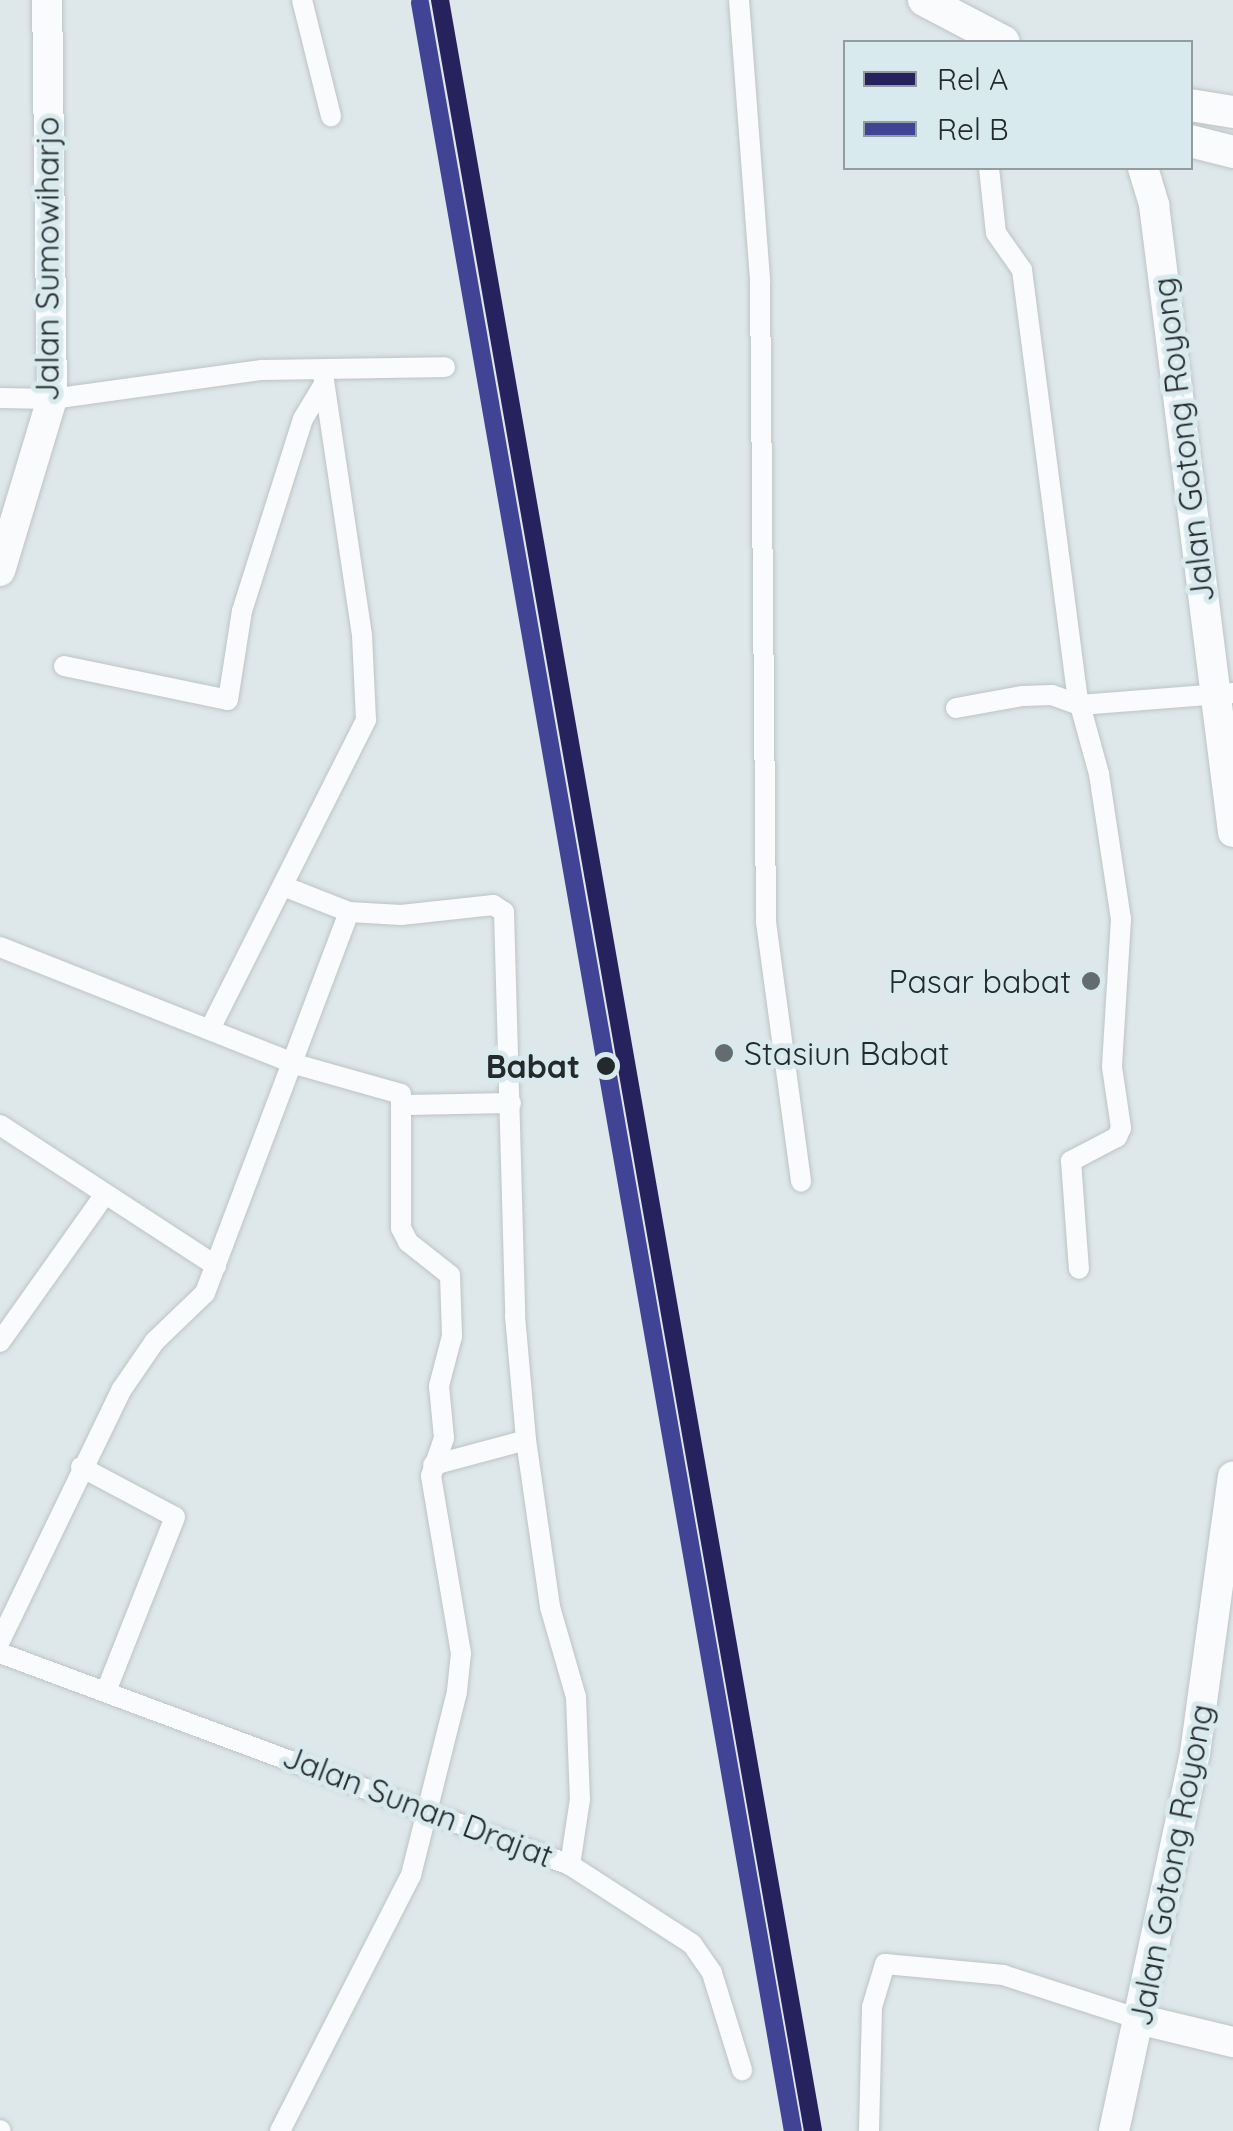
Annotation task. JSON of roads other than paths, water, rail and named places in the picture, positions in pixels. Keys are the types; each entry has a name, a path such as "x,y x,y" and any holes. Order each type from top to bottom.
{"main road":[{"path":"924,0 990,39"},
{"path":"1193,105 1233,112"},
{"path":"1193,142 1233,152"}],"street":[{"name":"Jalan Sumowiharjo","path":"0,571 52,398 47,0"},
{"path":"302,0 331,116"},
{"path":"739,0 760,282 766,922 801,1182"},
{"path":"989,170 996,233 1022,270 1080,705 1099,774 1121,919 1112,1066 1122,1106 1117,1137 1071,1161 1079,1269"},
{"name":"Jalan Gotong Royong","path":"1144,170 1154,205 1223,693 1232,822"},
{"path":"0,398 52,398 262,370 323,379 445,367"},
{"path":"64,666 228,700 242,611 303,419 323,379"},
{"path":"212,1026 366,720 362,635 323,379"},
{"path":"956,708 1023,696 1080,705 1223,693"},
{"path":"283,886 349,912 400,915 493,905 504,912 515,1316 526,1440 550,1606 576,1698 580,1798 570,1865"},
{"path":"0,1641 81,1468 143,1357 205,1293 296,1064 349,912"},
{"path":"0,947 212,1026 296,1064 396,1091 404,1104 403,1234 450,1275 452,1336 438,1386 444,1438 432,1465 461,1653 410,1875 280,2131"},
{"path":"404,1104 511,1103"},
{"path":"1,1127 103,1198 216,1266"},
{"path":"0,1342 103,1198"},
{"path":"432,1465 526,1440"},
{"path":"81,1468 175,1519 106,1689"},
{"name":"Jalan Gotong Royong","path":"1114,2131 1142,2020 1195,1753 1233,1478"},
{"name":"Jalan Sunan Drajat","path":"0,1653 428,1807 570,1865 692,1944 712,1973 742,2070"},
{"path":"868,2131 872,2007 885,1964 897,1960 1003,1975 1142,2020 1233,2042"}],"rail line":[{"name":"A","path":"440,0 813,2131"},
{"name":"B","path":"420,3 793,2131"}],"place":[{"name":"Pasar babat","path":"1091,981"},
{"name":"Stasiun Babat","path":"724,1053"},
{"name":"Babat","path":"606,1066"}]}
